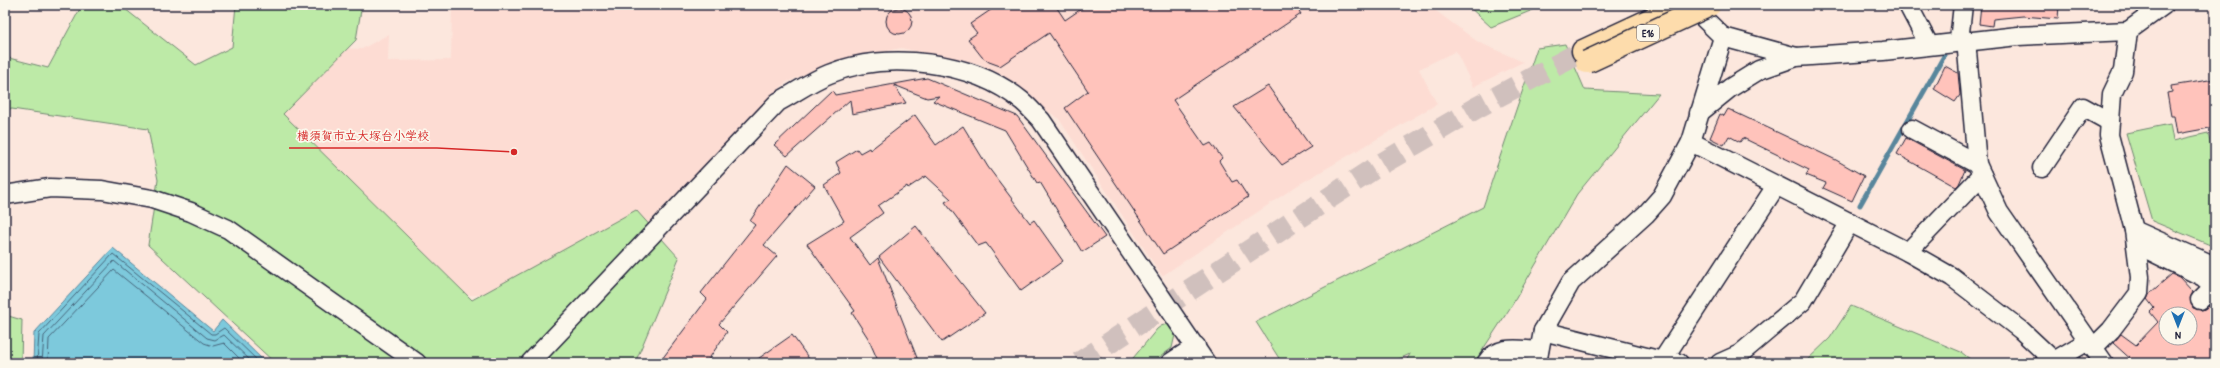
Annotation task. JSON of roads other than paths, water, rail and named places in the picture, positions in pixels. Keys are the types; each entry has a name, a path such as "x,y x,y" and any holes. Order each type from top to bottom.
{"highway":[{"name":"E16","path":"1682,5 1585,56 1710,5"}],"street":[{"path":"1690,5 1723,37 1796,57"},
{"path":"1908,5 1929,45"},
{"path":"1963,5 1963,41 1980,169 2000,212 2104,363"},
{"path":"1699,113 1730,88 1759,70 1796,57 1883,51 2018,36 2128,31 2164,5"},
{"path":"1690,142 1850,222 1952,277 2021,330 2054,361 2090,344 2111,330 2139,293 2140,277 2135,237 2109,135 2112,94 2123,71 2128,31"},
{"path":"1486,363 1490,356 1505,349 1538,357 1543,331 1571,282 1646,214 1662,196 1690,142 1723,37"},
{"path":"530,363 778,102 829,74 870,62 902,62 950,66 989,81 1022,101 1041,120 1196,346 1206,363"},
{"path":"2042,168 2083,107 2110,122"},
{"path":"1912,129 1980,169"},
{"path":"1908,252 1980,169"},
{"path":"1543,331 1671,362 1776,186"},
{"path":"5,195 50,188 102,190 152,199 191,212 228,229 417,363"},
{"path":"1720,363 1740,354 1803,301 1850,222"},
{"path":"2135,237 2215,266"},
{"path":"2135,237 2203,277 2214,286 2200,300"},
{"path":"1170,363 1196,346"}],"water":[{"path":"113,248 213,331 222,320 266,363 33,363 34,333"}],"waterway":[{"path":"1860,205 1944,56"}],"tunnel":[{"path":"1079,363 1376,167 1476,108 1583,51"}],"place":[{"name":"横須賀市立大塚台小学校","path":"514,152"}]}
